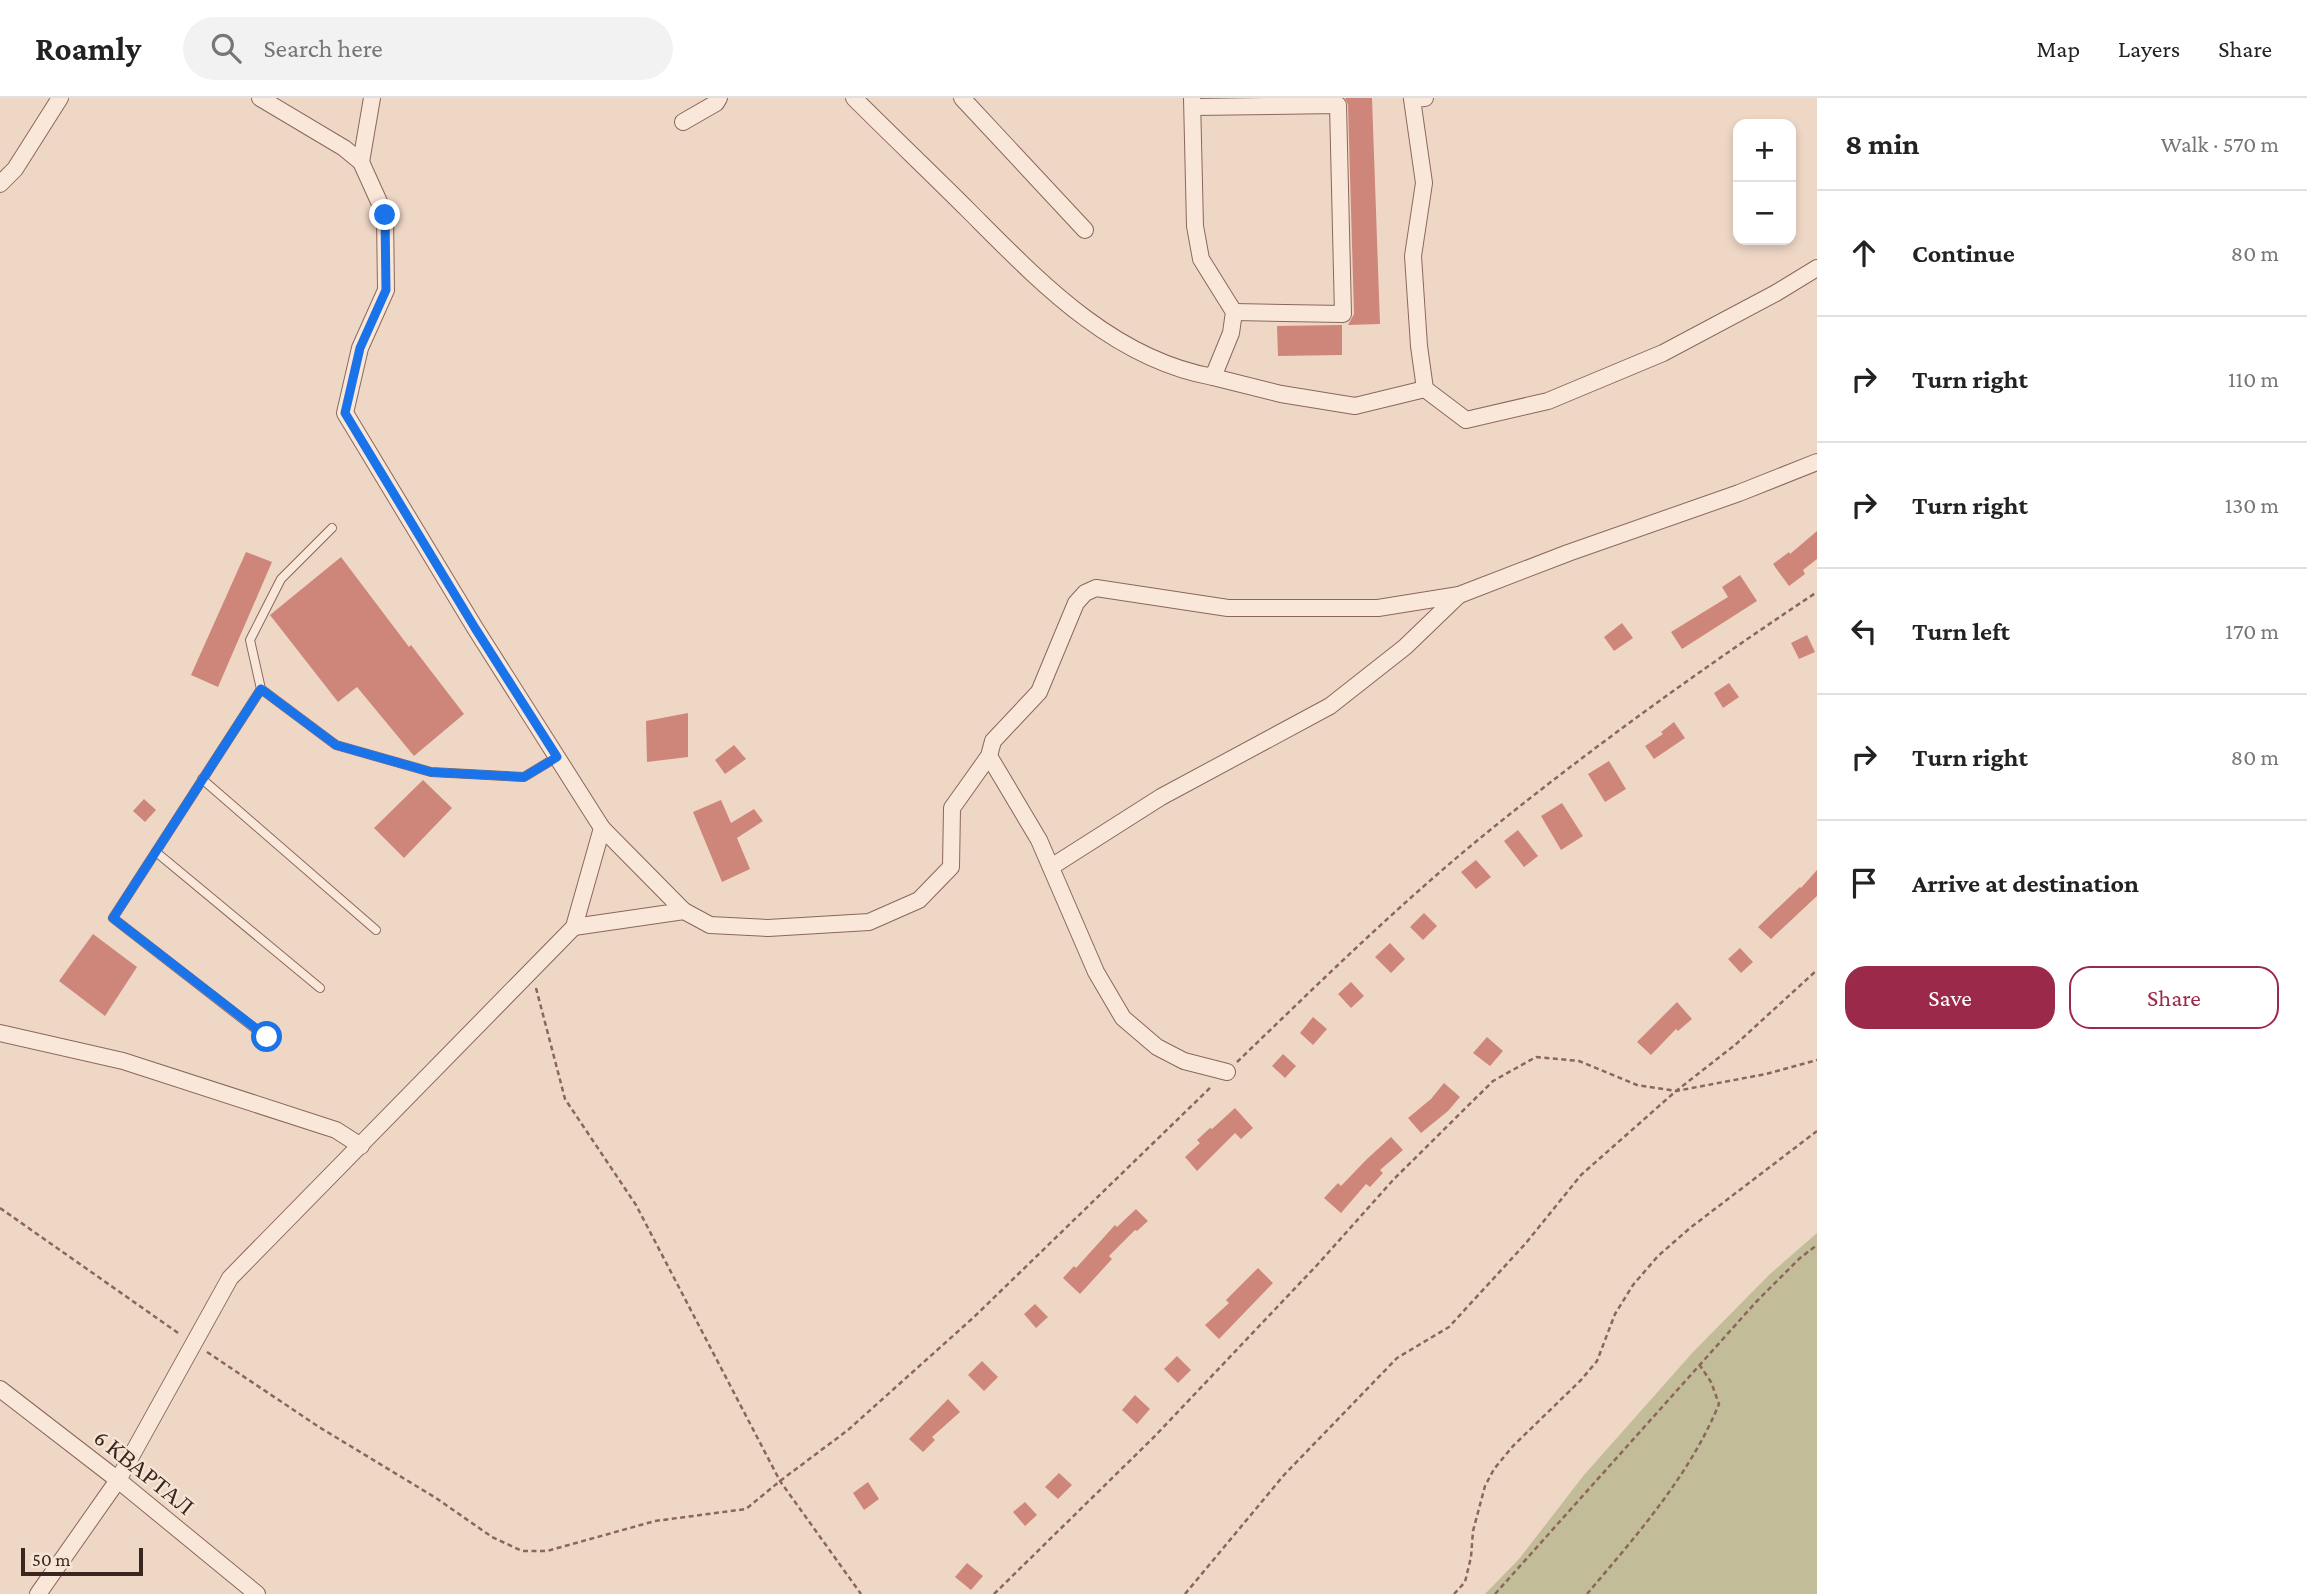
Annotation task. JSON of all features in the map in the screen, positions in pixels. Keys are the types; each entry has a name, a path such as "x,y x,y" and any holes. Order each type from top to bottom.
{"street":[{"path":"0,184 15,169 60,98"},
{"path":"260,98 344,148 361,162 385,215 386,290 360,348 345,413 468,616 602,828 684,911 710,925 768,928 869,922 919,900 951,867 952,807 989,756 993,741 1039,692 1076,603 1085,593 1096,588 1228,608 1378,608 1459,595 1568,552 1739,493 1817,462"},
{"path":"361,162 372,98"},
{"path":"683,122 716,103 719,98"},
{"path":"854,98 1075,312 1132,349 1188,373 1281,394 1355,406 1425,389"},
{"path":"962,98 1085,230"},
{"path":"1425,98 1412,99 1424,183 1413,256 1419,346 1425,389 1465,420 1548,401 1663,353 1817,268"},
{"path":"1213,377 1231,333 1234,312 1201,258 1195,226 1192,103 1338,104 1343,314 1234,312"},
{"path":"1051,867 1161,797 1330,706 1405,647 1459,595"},
{"path":"989,756 1039,840 1096,972 1123,1018 1157,1047 1184,1061 1227,1072"},
{"path":"38,1594 118,1480 230,1278 574,927 602,828"},
{"path":"574,927 684,911"},
{"path":"0,1032 136,1065 335,1130 361,1146"},
{"name":"6 КВАРТАЛ","path":"0,1389 118,1480 257,1594"}],"lane":[{"path":"331,528 281,579 250,640 261,689 336,745 431,772 524,777 557,757"},
{"path":"261,689 113,918 267,1037"},
{"path":"202,779 376,930"},
{"path":"156,852 320,988"}],"path":[{"path":"0,1208 194,1344 319,1427 436,1497 492,1537 522,1551 547,1551 655,1521 746,1510 848,1430 974,1317 1359,945 1478,840 1613,734 1817,592"},
{"path":"1185,1594 1284,1475 1397,1358 1449,1327 1526,1243 1581,1175 1676,1091 1735,1045 1817,970"},
{"path":"532,971 565,1099 636,1205 780,1481 861,1594"},
{"path":"994,1594 1191,1398 1394,1179 1493,1081 1536,1057 1578,1060 1637,1085 1676,1091 1766,1074 1817,1060"},
{"path":"1454,1594 1465,1582 1478,1508 1489,1477 1513,1446 1597,1361 1615,1314 1633,1285 1658,1256 1690,1228 1817,1131"},
{"path":"1494,1594 1756,1302 1800,1258 1817,1245"},
{"path":"1587,1594 1661,1502 1710,1425 1718,1404 1711,1382 1699,1364"}],"shaded area":[{"path":"1817,1233 1817,1594 1485,1594 1519,1559 1584,1475 1694,1351 1770,1274"}],"building":[{"path":"1345,98 1372,98 1380,324 1348,325 1354,314 1348,105"},
{"path":"1342,325 1342,355 1278,356 1277,326"},
{"path":"1817,531 1817,559 1803,570 1805,574 1789,586 1773,564 1789,552 1790,554"},
{"path":"246,552 272,562 218,687 191,675"},
{"path":"341,557 464,714 414,756 357,687 338,702 270,615"},
{"path":"1740,575 1757,601 1682,649 1671,632 1728,597 1722,587"},
{"path":"1622,623 1633,638 1614,651 1604,637"},
{"path":"1807,635 1815,652 1799,659 1791,643"},
{"path":"1729,683 1739,697 1723,708 1714,693"},
{"path":"688,713 688,757 647,762 646,721"},
{"path":"1674,722 1685,738 1654,759 1645,746 1663,734 1661,732"},
{"path":"734,745 746,759 725,774 715,760"},
{"path":"1609,761 1626,789 1605,802 1588,774"},
{"path":"423,780 452,808 404,858 374,828"},
{"path":"144,799 156,810 145,822 133,811"},
{"path":"721,800 731,823 754,809 763,821 737,838 750,869 722,882 693,812"},
{"path":"1562,803 1583,836 1561,850 1541,816"},
{"path":"1518,830 1538,856 1524,867 1504,841"},
{"path":"1476,860 1491,877 1476,889 1461,872"},
{"path":"1817,870 1817,896 1771,939 1758,927"},
{"path":"1424,913 1437,926 1423,940 1410,927"},
{"path":"93,934 137,967 105,1016 59,981"},
{"path":"1390,943 1405,959 1391,973 1375,957"},
{"path":"1740,948 1753,962 1741,973 1728,959"},
{"path":"1351,982 1364,996 1351,1008 1338,994"},
{"path":"1677,1002 1692,1019 1678,1031 1676,1029 1651,1055 1637,1042"},
{"path":"1313,1017 1327,1029 1313,1045 1300,1033"},
{"path":"1487,1037 1503,1051 1490,1066 1473,1053"},
{"path":"1283,1054 1296,1066 1285,1078 1272,1066"},
{"path":"1444,1083 1460,1097 1448,1111 1421,1133 1408,1118 1431,1099"},
{"path":"1235,1108 1253,1128 1241,1139 1235,1133 1197,1171 1185,1157 1200,1143 1197,1140"},
{"path":"1391,1137 1403,1150 1380,1170 1383,1173 1370,1187 1366,1184 1341,1213 1324,1198 1338,1183 1341,1186"},
{"path":"1136,1209 1148,1221 1109,1256 1112,1259 1080,1294 1063,1278 1074,1266 1076,1268 1115,1225 1117,1227"},
{"path":"1258,1268 1273,1283 1219,1339 1205,1325 1229,1303 1226,1300"},
{"path":"1035,1304 1048,1317 1036,1328 1024,1314"},
{"path":"1177,1356 1191,1370 1178,1383 1164,1369"},
{"path":"982,1361 998,1377 984,1391 968,1375"},
{"path":"1135,1395 1150,1409 1137,1424 1122,1410"},
{"path":"948,1399 960,1412 932,1437 935,1440 923,1452 909,1439"},
{"path":"1059,1473 1072,1485 1058,1499 1045,1487"},
{"path":"868,1482 879,1499 864,1510 853,1493"},
{"path":"1025,1502 1037,1515 1025,1526 1013,1512"},
{"path":"967,1563 983,1576 971,1590 955,1577"}],"route":[{"path":"267,1037 113,918 261,689 336,745 431,772 524,777 557,757 475,628 345,413 360,348 386,290 385,215"}]}
